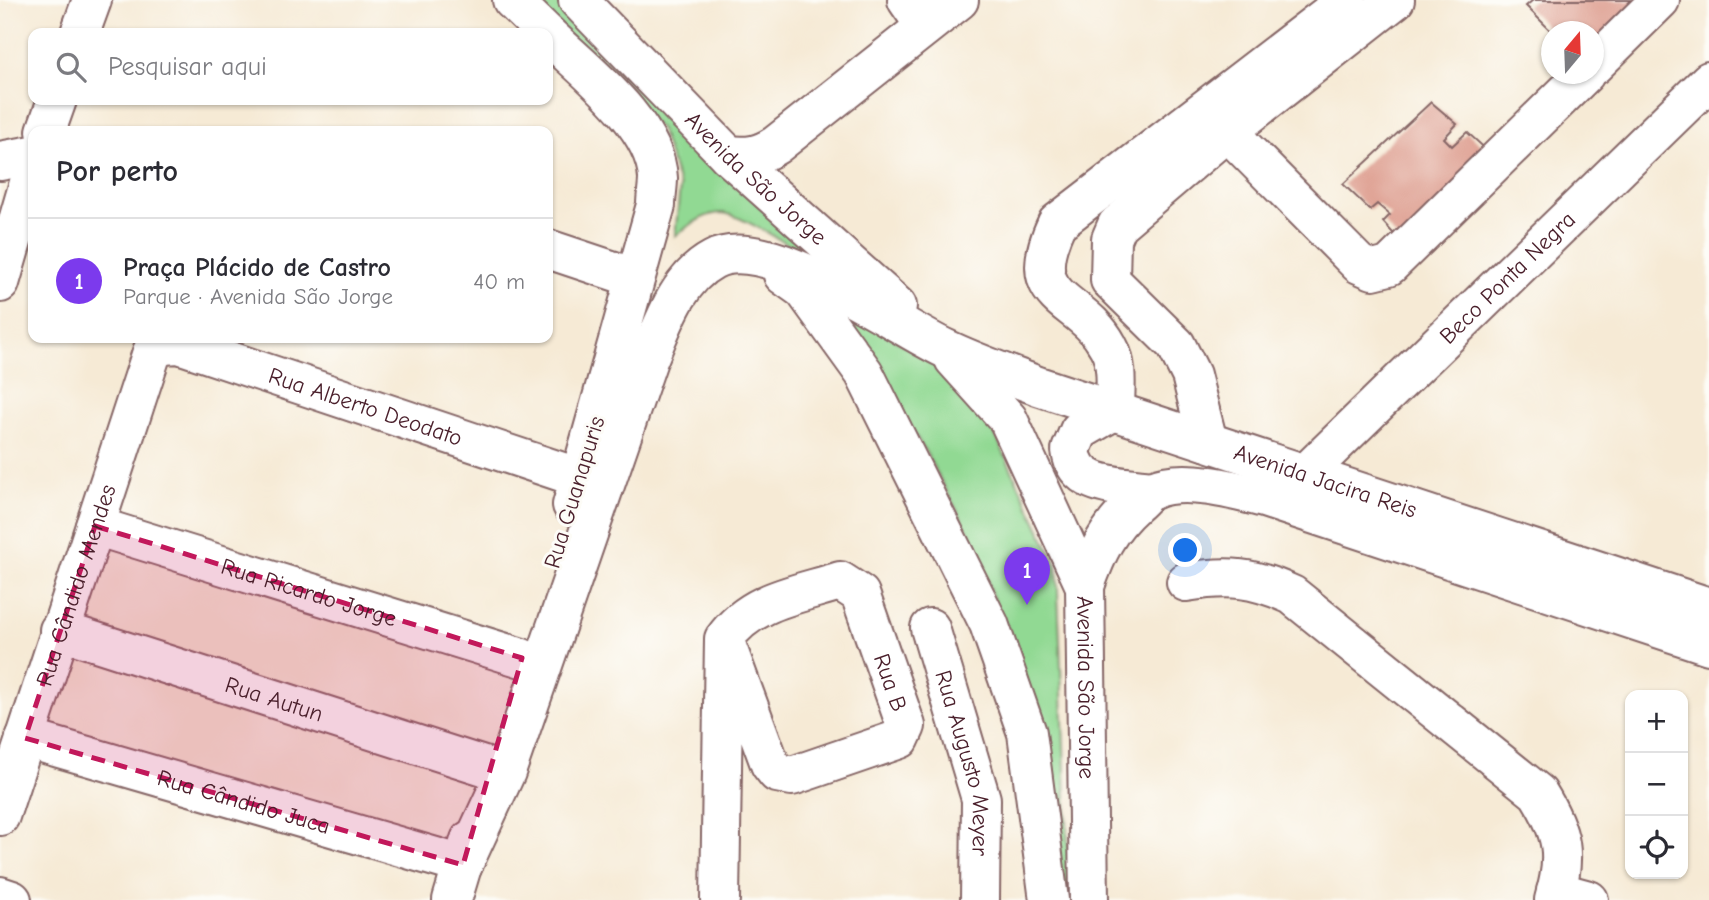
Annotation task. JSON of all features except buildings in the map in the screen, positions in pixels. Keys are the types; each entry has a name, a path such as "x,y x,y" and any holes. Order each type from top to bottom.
{"street":[{"path":"82,28 92,0"},
{"path":"512,0 541,28"},
{"name":"Avenida São Jorge","path":"578,0 728,155 943,348 1008,419 1085,586 1089,900"},
{"path":"728,155 749,157 769,149 916,13 960,0"},
{"path":"1110,281 1111,239 1117,225 1216,120 1347,0"},
{"path":"1115,410 1115,371 1109,347 1096,329 1055,295 1047,283 1045,267 1049,239 1057,223 1395,0"},
{"path":"1604,55 1660,0"},
{"name":"Rua Guanapuris","path":"458,882 522,658 580,478 656,205 658,176 649,145 633,119 553,40"},
{"name":"Beco Ponta Negra","path":"1305,474 1709,81"},
{"path":"1216,120 1359,264 1373,270 1389,266 1575,84"},
{"path":"48,126 55,105"},
{"path":"0,161 28,156"},
{"path":"0,283 28,186"},
{"path":"553,251 635,278"},
{"name":"Rua Guanapuris","path":"458,882 506,772 648,360 671,308 690,279 712,260 733,252 756,256"},
{"path":"756,256 804,290 864,373 989,624 1027,733 1049,900"},
{"name":"Avenida São Jorge","path":"756,256 795,267 943,348"},
{"path":"1045,267 1110,281 1176,345 1191,375 1208,442"},
{"name":"Rua Alberto Deodato","path":"152,352 163,345 179,344 580,478"},
{"name":"Avenida Jacira Reis","path":"943,348 1026,381 1709,607"},
{"name":"Rua Cândido Mendes","path":"0,816 152,352"},
{"name":"Avenida Jacira Reis","path":"1115,410 1079,431 1070,450 1075,467 1081,475 1096,481 1152,490 1195,484 1227,488 1264,498 1709,645"},
{"path":"1085,586 1105,536 1121,517 1152,490"},
{"name":"Rua Ricardo Jorge","path":"95,526 522,658"},
{"path":"1186,582 1234,577 1261,581 1292,595 1538,793 1550,813 1561,841 1566,897"},
{"name":"Rua B","path":"840,581 860,594 906,726 900,739 792,776 777,773 770,764 723,639 734,623 751,610 840,581"},
{"name":"Rua Augusto Meyer","path":"930,628 981,799 980,900"},
{"name":"Rua Autun","path":"59,630 490,768"},
{"path":"720,900 723,639"},
{"name":"Rua Cândido Juca","path":"25,738 458,882"},
{"path":"0,896 12,900"}],"highlighted area":[{"path":"95,526 522,658 463,865 25,738"}],"green space":[{"path":"530,0 560,0 857,286 734,216 723,213 710,215 675,236 680,187 660,129"},
{"path":"807,284 944,371 992,428 1057,566 1070,900 1065,900 1003,627 972,538 925,451 866,354"}],"place":[{"name":"Praça Plácido de Castro","path":"1027,605"}]}
